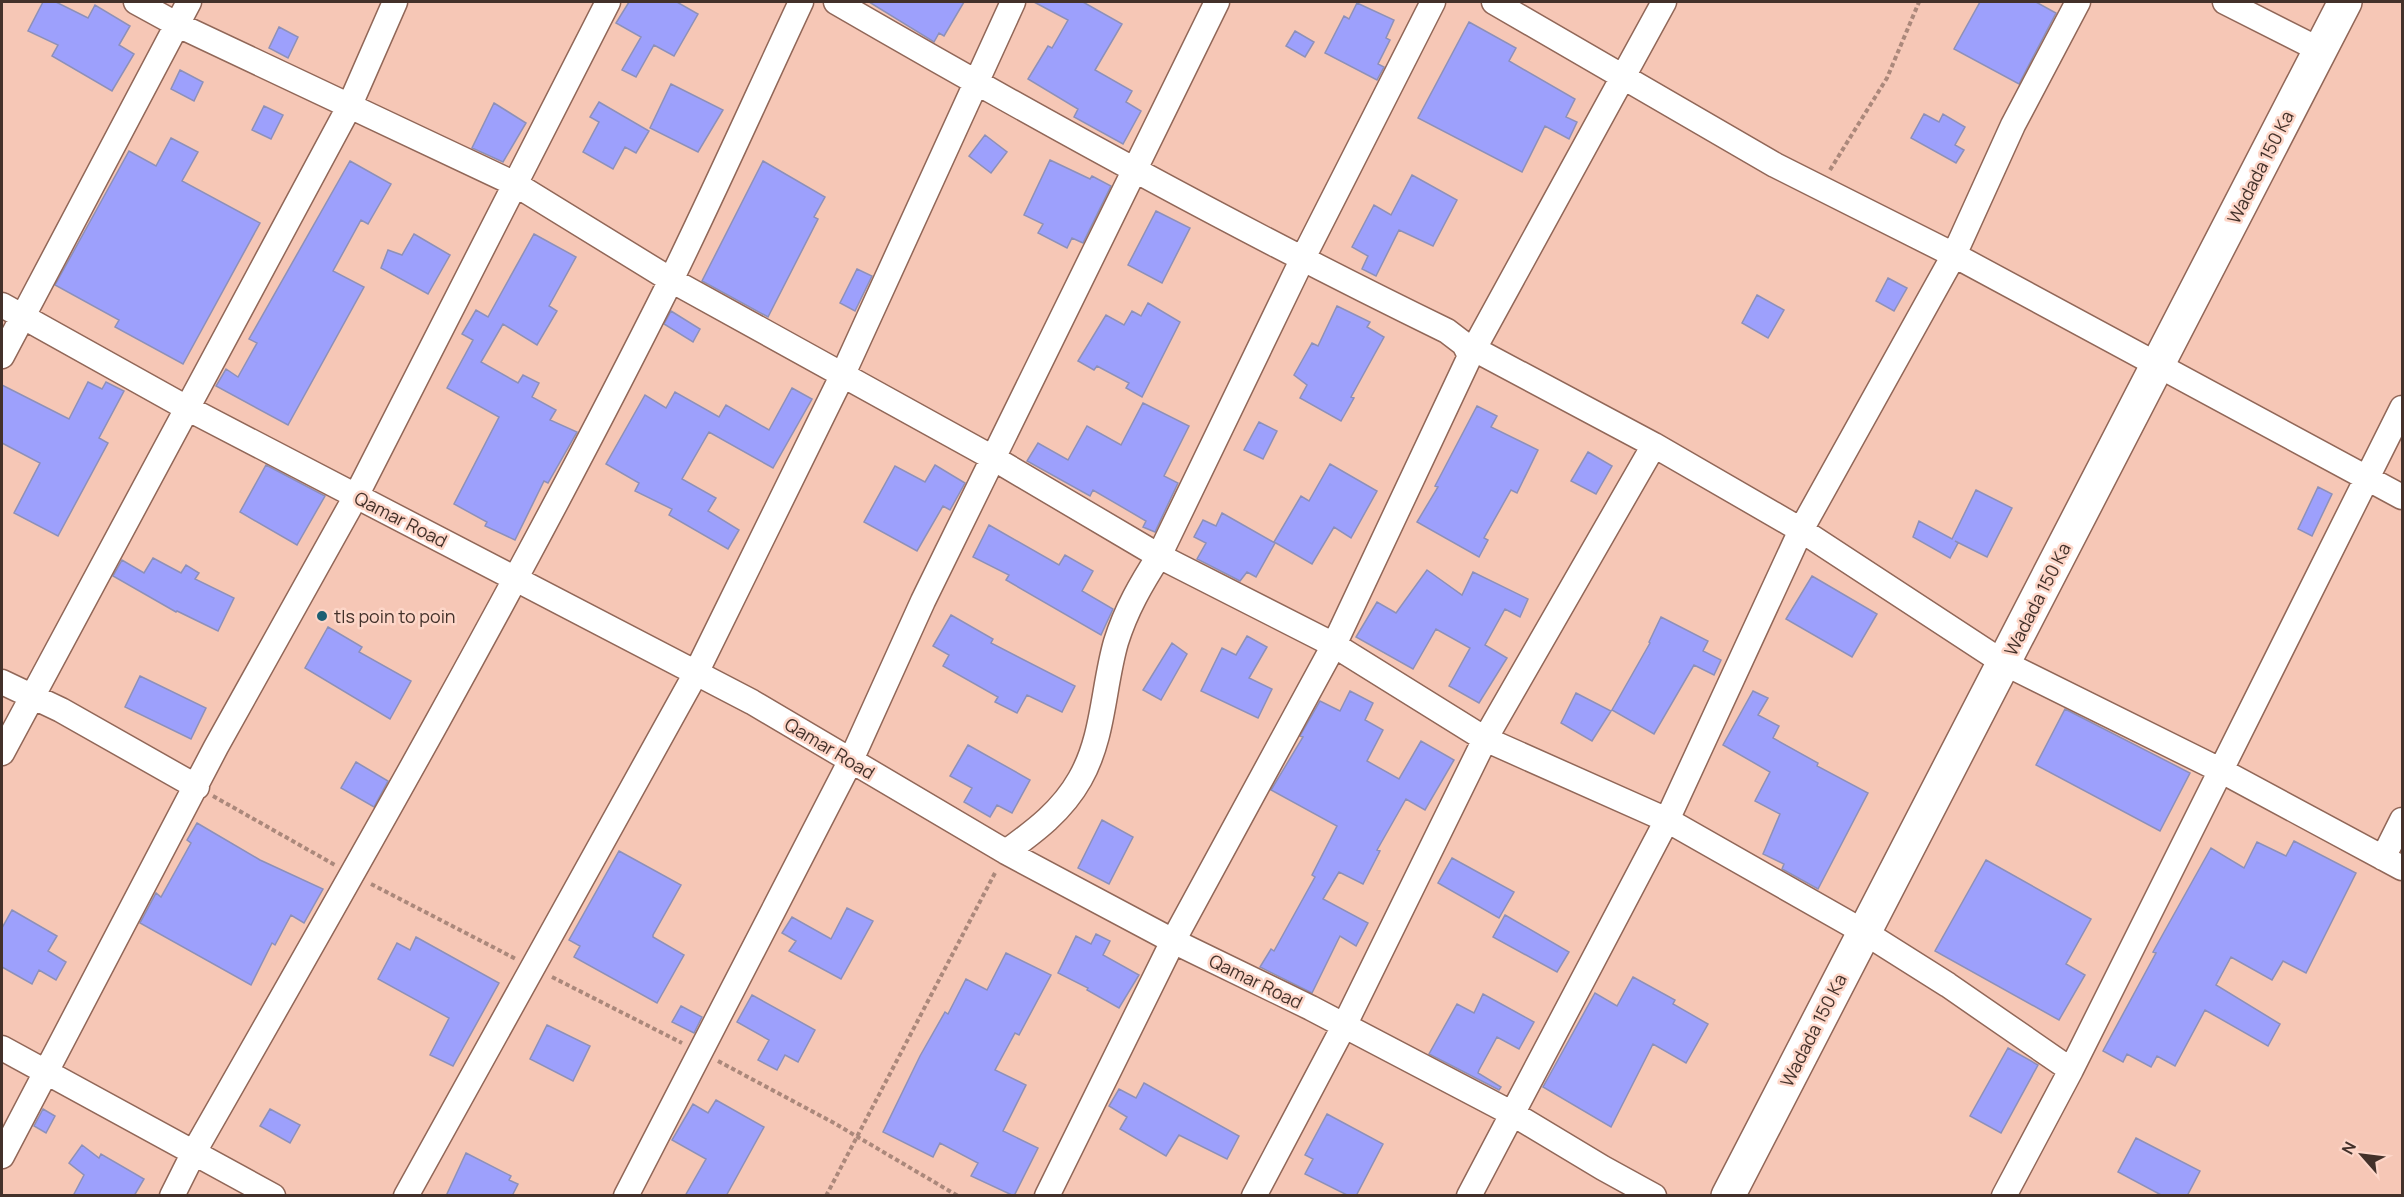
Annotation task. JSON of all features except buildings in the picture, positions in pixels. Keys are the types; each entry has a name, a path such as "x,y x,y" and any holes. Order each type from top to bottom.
{"street":[{"path":"136,2 178,25 515,184 671,280 993,458 1159,556 1334,645 1485,740 1667,820 1864,932 2025,1036 2071,1071"},
{"path":"2,356 12,311 178,25 189,2"},
{"path":"2,753 185,407 349,107 395,2"},
{"path":"2,1156 221,738 356,496 608,2"},
{"path":"172,1196 194,1152 352,874 514,578 671,280 801,2"},
{"path":"836,2 974,82 1135,167 1302,260 1447,331 1472,352 1654,446 1801,530 2004,663 2220,770 2393,863 2403,820"},
{"path":"406,1196 444,1124 535,968 696,673 843,374 974,82 1013,2"},
{"path":"626,1196 702,1053 851,760 895,660 1217,2"},
{"path":"1006,852 1049,821 1080,779 1098,738 1114,653 1132,597 1159,556 1302,260 1433,2"},
{"path":"1494,2 1775,165 1954,255 2403,497"},
{"path":"1047,1196 1173,941 1334,645 1472,352 1664,2"},
{"path":"1469,1196 1667,820 1801,530 1954,255 2022,106 2078,2"},
{"path":"2225,2 2320,50"},
{"name":"Wadada 150 Ka","path":"1728,1196 2345,2"},
{"name":"Qamar Road","path":"12,311 185,407 752,702 1006,852 1173,941 1513,1114 1654,1196"},
{"path":"2004,1196 2071,1071 2403,408"},
{"path":"1254,1196 1344,1026 1485,740 1654,446"},
{"path":"2,682 33,696 197,787"},
{"path":"2,1048 273,1196"}],"path":[{"path":"1820,186 1887,78 1919,2"},
{"path":"197,787 352,874 702,1053 858,1137 958,1196"},
{"path":"826,1196 1006,852"}],"place":[{"name":"tls poin to poin","path":"322,616"}]}
